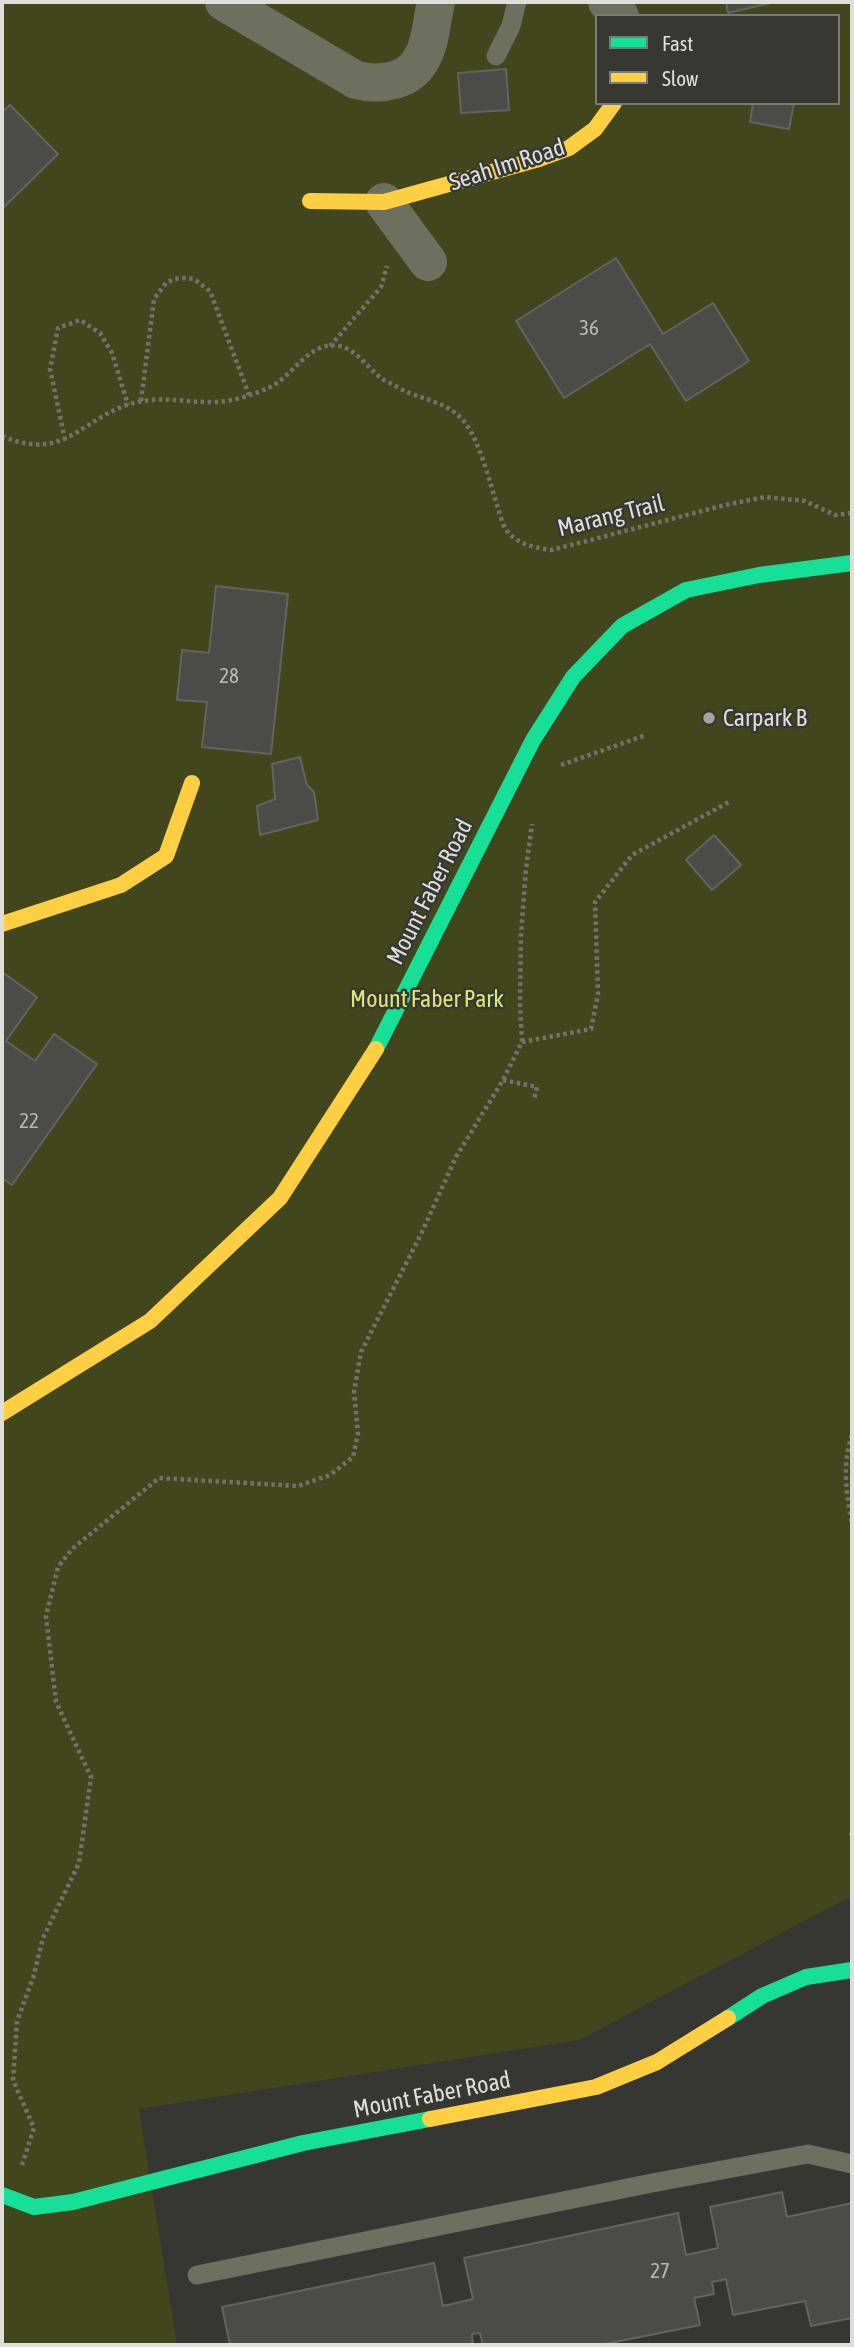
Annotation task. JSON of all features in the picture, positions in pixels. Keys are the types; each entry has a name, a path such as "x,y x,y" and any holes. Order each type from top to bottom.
{"street":[{"path":"224,2 356,80 372,84 402,78 415,68 424,55 436,2"},
{"name":"Seah Im Road","path":"310,201 391,213 569,148 594,129 612,105"},
{"path":"391,213 428,262"},
{"name":"Mount Faber Road","path":"2,1413 150,1321 281,1198 369,1062 533,740 573,677 622,626 686,590 759,575 852,563"},
{"path":"2,924 121,885 166,856 192,783"},
{"name":"Mount Faber Road","path":"2,2195 34,2207 96,2198 303,2143 596,2087 657,2062 762,1996 806,1977 852,1970"}],"lane":[{"path":"496,56 511,26 517,2"},
{"path":"197,2275 808,2154 852,2164"}],"path":[{"path":"2,436 23,445 44,445 65,440 110,411 141,401 167,399 218,402 269,388 288,376 310,353 330,346 381,287 391,213"},
{"path":"141,401 153,299 166,283 184,278 194,279 210,291 248,395"},
{"path":"65,440 50,369 58,328 80,320 100,333 113,353 128,405"},
{"name":"Marang Trail","path":"330,346 351,351 381,378 406,392 434,400 451,409 465,422 475,439 505,529 534,548 552,550 765,497 805,501 835,515 852,513"},
{"path":"554,768 646,736"},
{"path":"522,1042 591,1028 598,993 595,902 632,855 729,802"},
{"path":"23,2164 34,2128 13,2080 17,2021 33,1978 43,1938 79,1863 91,1777 56,1702 46,1616 58,1567 72,1549 159,1478 298,1486 330,1475 354,1457 358,1434 354,1392 361,1352 421,1234 456,1157 503,1080 522,1042 521,934 533,822"},
{"path":"503,1080 537,1087 534,1100"},
{"path":"852,1435 848,1447 846,1496 852,1523"}],"green space":[{"name":"Mount Faber Park","path":"2,2 852,2 852,1896 579,2040 139,2109 177,2345 2,2345"}],"building":[{"path":"726,2 775,2 728,13"},
{"path":"506,69 509,110 461,113 458,73"},
{"path":"10,105 58,154 2,209 2,112"},
{"path":"753,105 794,105 789,129 750,122"},
{"path":"616,258 663,334 713,303 749,361 686,401 650,344 564,398 516,321"},
{"path":"216,586 288,594 271,754 202,747 207,702 177,700 182,650 209,653"},
{"path":"300,757 307,785 314,792 318,820 260,835 257,806 275,799 272,764"},
{"path":"714,835 741,865 712,890 686,860"},
{"path":"2,972 37,997 6,1041 35,1061 54,1034 97,1064 12,1185 2,1178"},
{"path":"782,2192 787,2217 852,2203 852,2318 811,2326 805,2301 733,2315 726,2279 712,2282 714,2294 694,2298 700,2325 600,2345 483,2345 480,2333 472,2334 473,2345 230,2345 222,2307 434,2263 443,2306 473,2299 464,2258 678,2213 686,2255 718,2248 710,2207"}],"traffic: fast":[{"path":"376,1049 533,740 573,677 622,626 686,590 759,575 852,563"},
{"path":"728,2018 762,1996 806,1977 852,1970"},
{"path":"2,2195 34,2207 73,2202 303,2143 430,2119"}],"traffic: slow":[{"path":"310,201 384,202 539,159 569,148 595,129 613,105"},
{"path":"2,924 121,885 166,856 192,783"},
{"path":"2,1413 150,1321 280,1198 376,1049"},
{"path":"430,2119 596,2087 657,2062 728,2018"}],"place":[{"name":"Carpark B","path":"709,718"}]}
